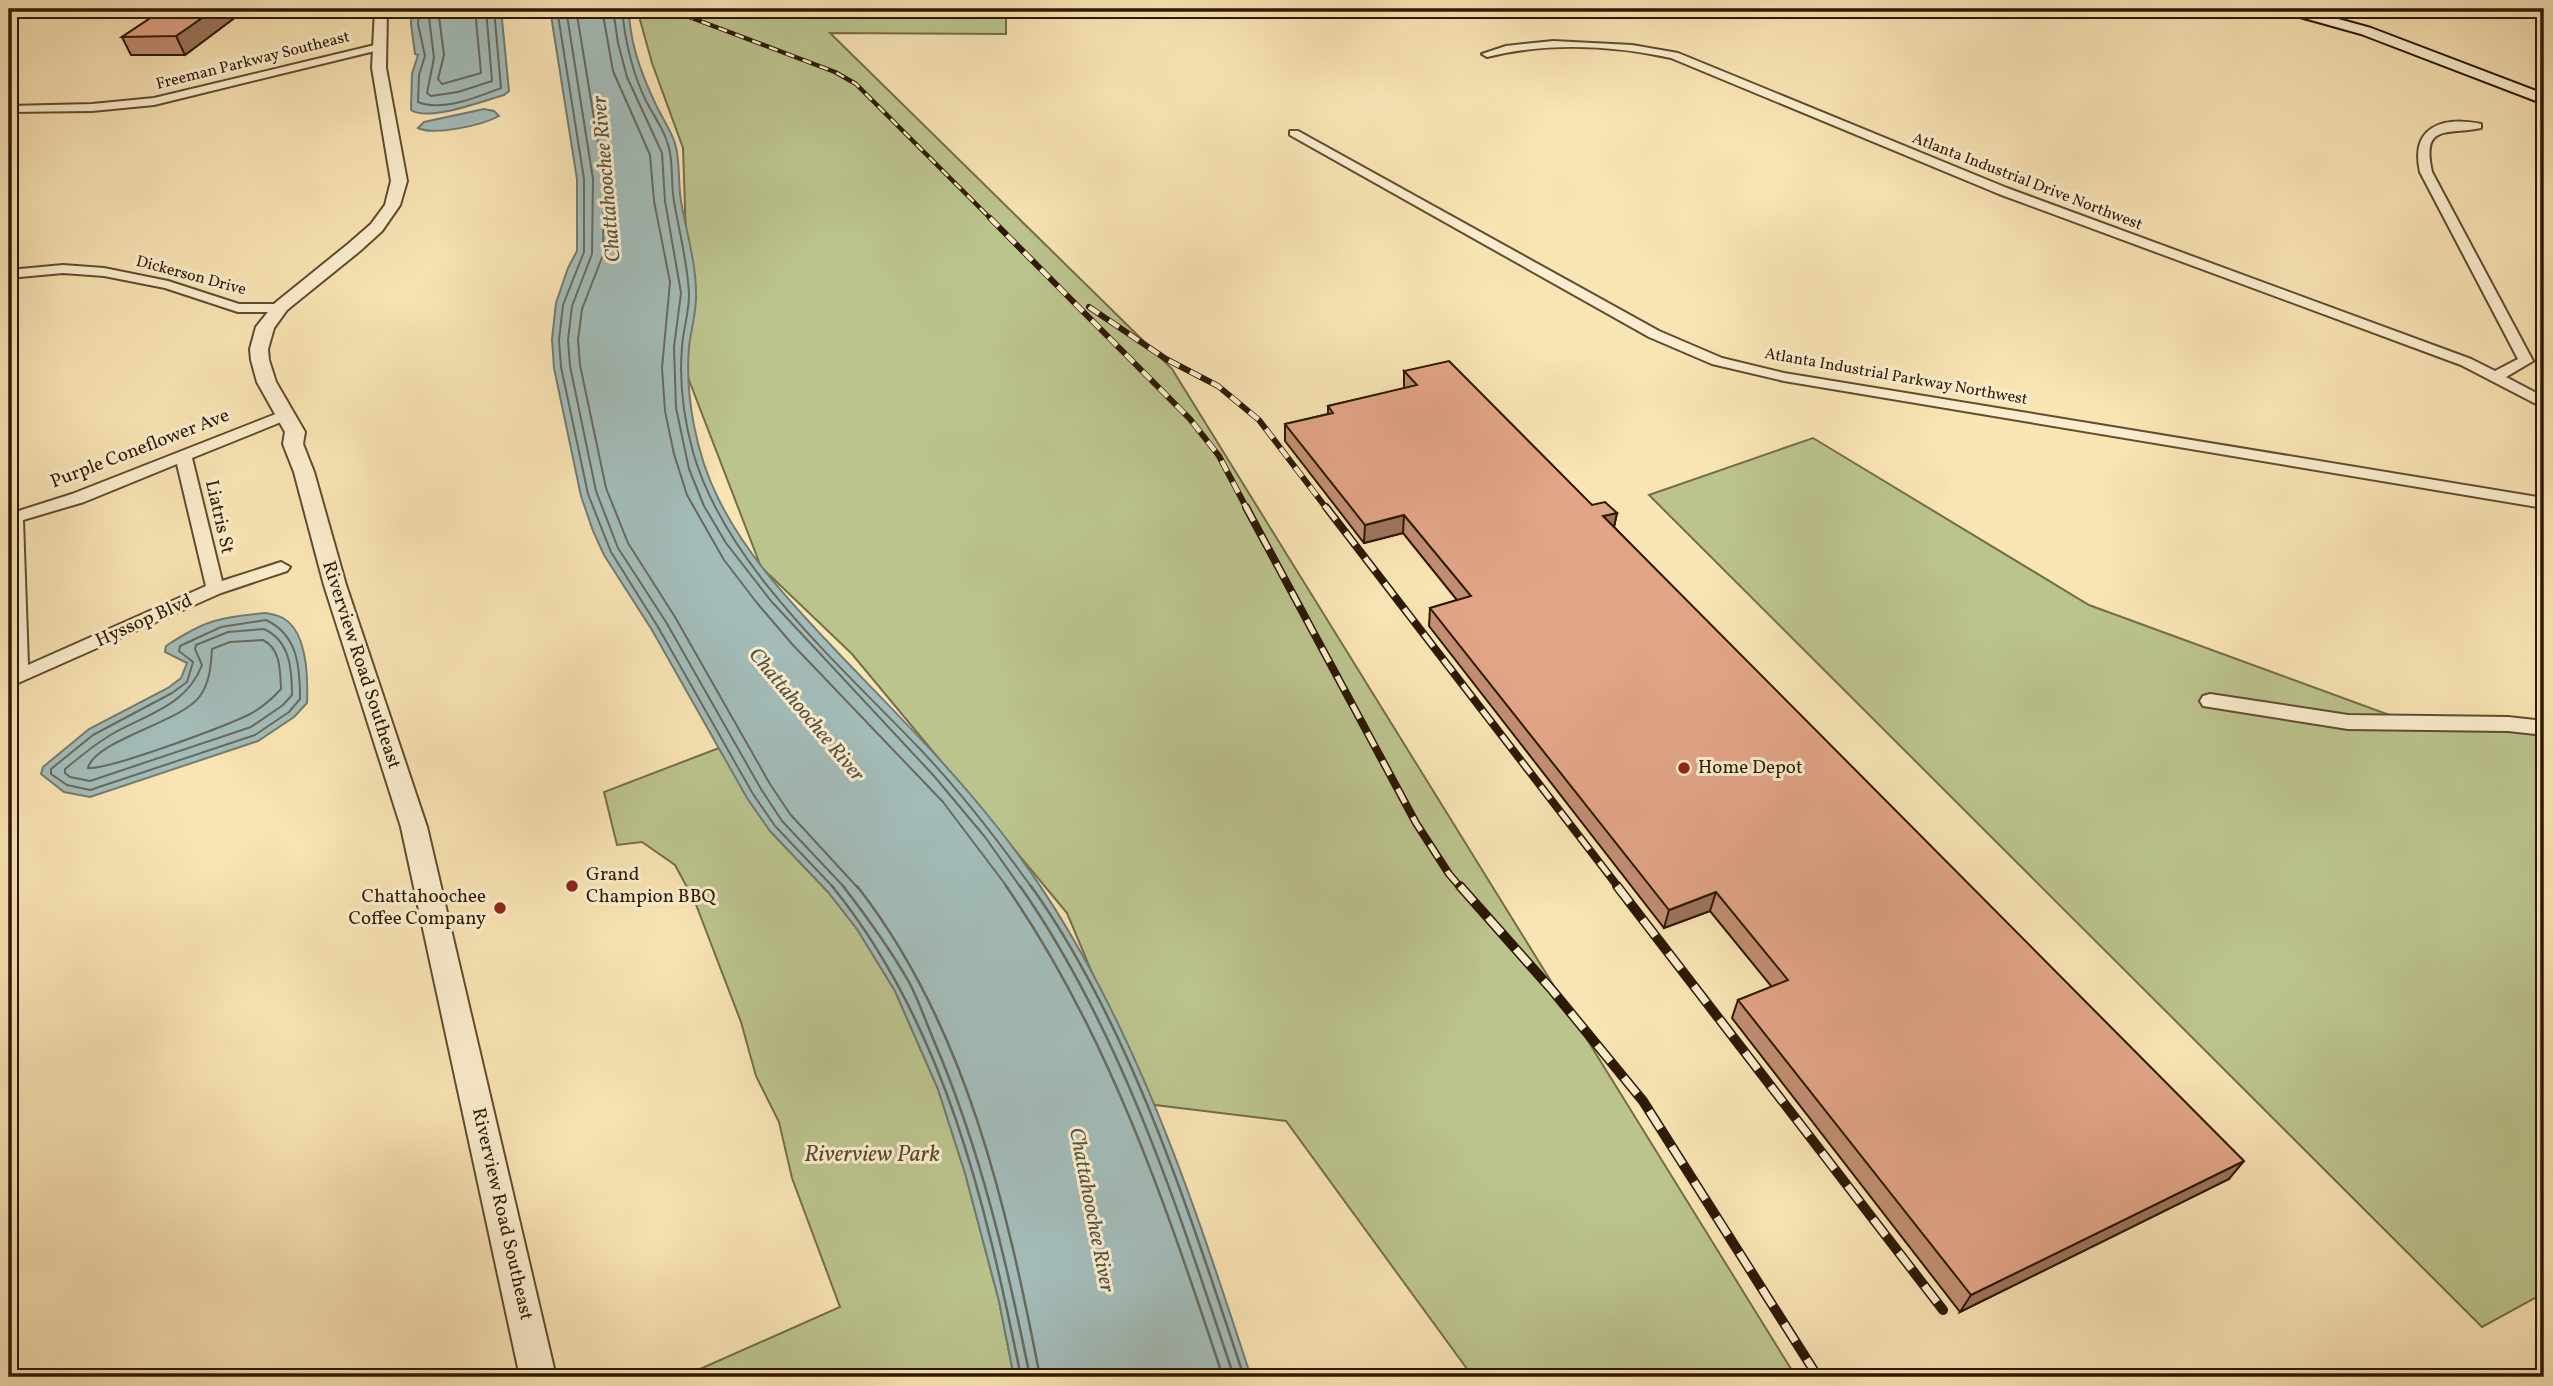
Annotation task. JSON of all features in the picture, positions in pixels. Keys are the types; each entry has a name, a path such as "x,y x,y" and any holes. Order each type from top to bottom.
{"main road":[{"path":"2287,9 2366,31 2544,99"}],"street":[{"name":"Riverview Road Southeast","path":"381,9 380,80 399,181 394,205 371,232 282,307 269,321 259,348 262,368 295,432 293,444 304,472 335,585 414,827 538,1377"},
{"name":"Atlanta Industrial Drive Northwest","path":"1487,54 1517,46 1603,45 1640,48 1674,55 2003,191 2466,362 2544,403"},
{"name":"Freeman Parkway Southeast","path":"9,109 83,110 175,98 333,56 379,47"},
{"path":"2477,126 2450,126 2434,130 2424,142 2422,157 2426,172 2526,361 2496,377"},
{"name":"Atlanta Industrial Parkway Northwest","path":"1293,133 1654,334 1717,361 1796,379 2544,503"},
{"name":"Dickerson Drive","path":"9,274 63,269 104,272 168,285 238,307 282,307"},
{"name":"Purple Coneflower Ave","path":"12,518 78,498 286,415"},
{"name":"Liatris St","path":"183,455 215,589"},
{"path":"12,518 14,679"},
{"name":"Hyssop Blvd","path":"14,679 215,589 281,567"},
{"path":"2210,701 2348,722 2508,724 2544,728"}],"green space":[{"path":"637,9 1006,9 1006,34 830,33 1172,369 1796,1377 1473,1377 1286,1121 1147,1104 1067,913 852,654 761,567 684,367 687,268 683,148 652,63"},
{"path":"1813,438 2089,605 2403,720 2544,733 2544,1293 2482,1327 1649,495"},
{"name":"Riverview Park","path":"719,748 770,831 828,892 857,929 895,991 938,1089 965,1173 999,1301 1014,1377 682,1377 840,1307 792,1178 779,1122 756,1076 741,1022 695,902 675,865 642,842 617,845 604,792"}],"water":[{"path":"412,9 501,9 509,91 470,106 442,112 430,114 411,110 412,74 418,55 415,54 411,24"},
{"name":"Chattahoochee River","path":"550,9 629,9 631,33 641,70 675,142 681,201 696,281 696,306 688,366 691,405 698,444 718,498 743,541 774,582 939,759 994,823 1039,885 1080,950 1147,1088 1176,1160 1251,1377 1014,1377 999,1301 965,1173 938,1089 895,991 857,929 828,892 770,831 747,798 652,630 604,555 581,496 554,368 552,339 556,303 577,251 577,179"},
{"path":"484,109 494,111 499,116 458,128 435,131 418,128 424,122"},
{"path":"266,613 281,617 291,625 302,644 307,703 294,717 258,741 90,797 64,792 41,774 43,767 89,729 168,688 181,678 187,663 165,652 166,646 213,621"}],"building":[{"path":"164,9 215,9 176,36 122,37"},
{"name":"Home Depot","path":"1449,361 1592,505 1605,502 1617,513 1603,516 2244,1161 1971,1295 1738,1000 1788,980 1716,892 1669,910 1430,608 1471,596 1404,515 1365,525 1285,424 1333,413 1328,406 1417,385 1404,371"}],"railway":[{"path":"668,9 835,72 856,84 990,218"},
{"path":"990,218 1190,419 1219,456 1247,509"},
{"path":"1089,307 1166,359 1218,386 1259,420 1327,509"},
{"path":"1246,507 1416,823 1461,888"},
{"path":"1326,507 1619,888"},
{"path":"1460,886 1552,990 1643,1101 1818,1377"},
{"path":"1617,886 1943,1310"}],"place":[{"name":"Home Depot","path":"1684,768"},
{"name":"Grand Champion BBQ","path":"572,886"},
{"name":"Chattahoochee Coffee Company","path":"500,908"}]}
